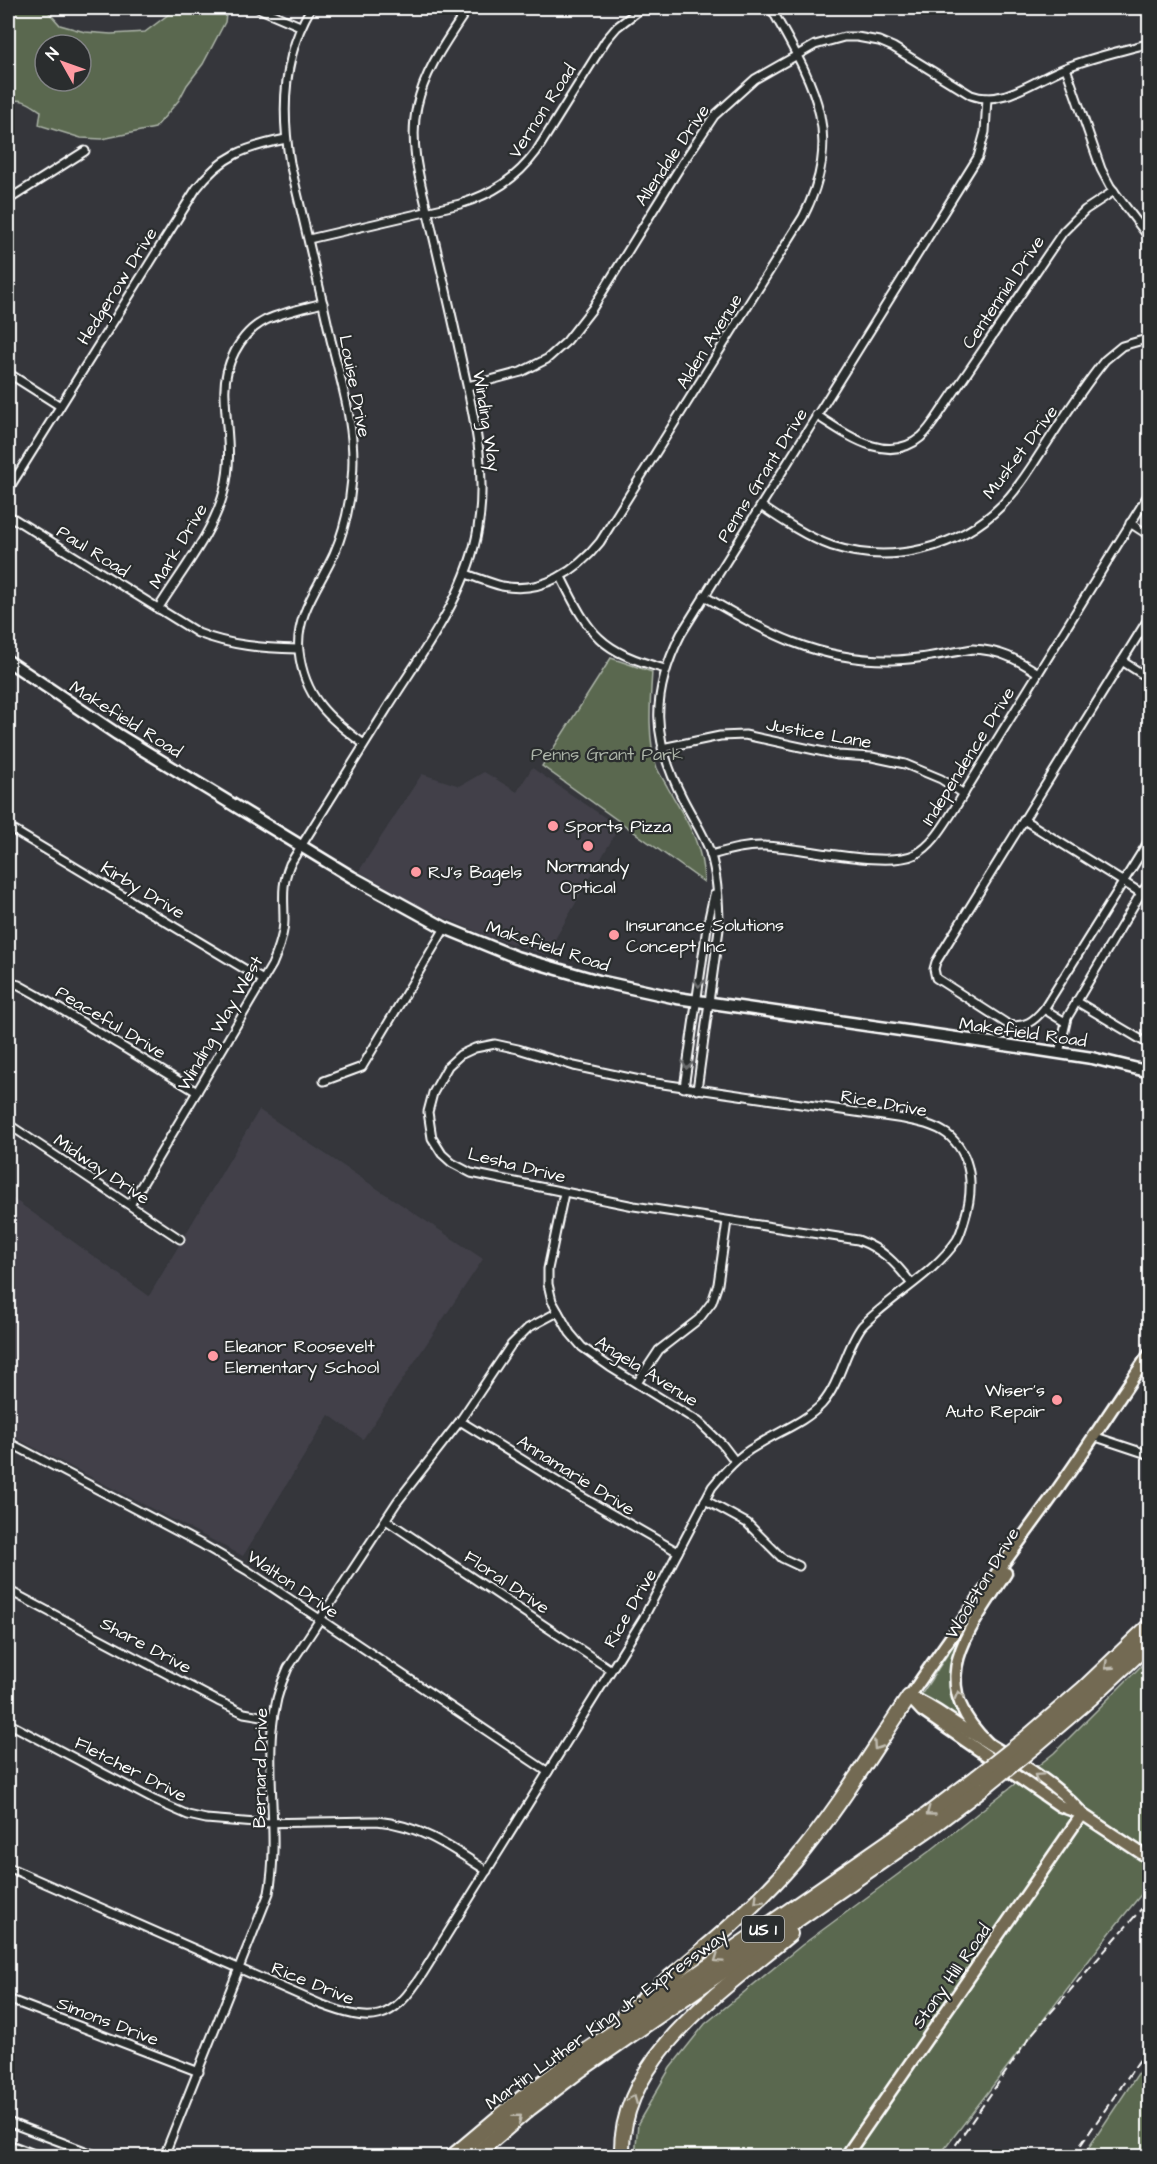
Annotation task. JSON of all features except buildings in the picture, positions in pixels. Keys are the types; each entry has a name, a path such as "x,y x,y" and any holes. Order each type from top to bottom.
{"highway":[{"name":"Martin Luther King Jr. Expressway","path":"1030,1742 1149,1626"},
{"name":"Martin Luther King Jr. Expressway","path":"474,2157 530,2108 580,2070 858,1878 1098,1691 1149,1643"},
{"path":"547,2079 714,1940 773,1885 816,1834 909,1697"},
{"name":"Martin Luther King Jr. Expressway","path":"453,2157 497,2118 547,2079 923,1818 982,1781"},
{"path":"622,2157 625,2123 633,2098 648,2070 672,2038 700,2010 858,1878"}],"main road":[{"name":"Woolston Drive","path":"989,1743 974,1728 959,1701 956,1673 960,1649 1048,1504 1149,1353"},
{"name":"Woolston Drive","path":"909,1697 970,1608 999,1573 1020,1539 1048,1504"},
{"name":"Woolston Drive","path":"909,1697 927,1704 989,1743 1067,1796 1082,1814"},
{"name":"Woolston Drive","path":"909,1697 922,1712 1060,1806 1082,1814 1149,1859"},
{"name":"Stony Hill Road","path":"846,2157 1082,1814"}],"street":[{"path":"258,8 300,26"},
{"name":"Louise Drive","path":"311,8 300,26 289,68 286,88 286,139 351,432 353,478 340,537 304,613 298,649 304,676 315,700 335,722 364,744"},
{"name":"Winding Way","path":"302,846 447,614 466,574 478,528 482,476 478,435 414,143 417,106 429,72 468,8"},
{"name":"Vernon Road","path":"309,238 478,199 509,182 536,152 606,40 617,27 642,8"},
{"name":"Alden Avenue","path":"466,574 504,586 515,587 535,585 561,577 578,566 600,542 783,252 810,204 824,159 822,123 813,90 771,8"},
{"name":"Allendale Drive","path":"468,386 521,372 546,359 567,341 592,309 714,116 755,79 797,55 829,40 863,37 893,47 971,95 987,98"},
{"path":"987,98 999,97 1066,68 1149,43"},
{"path":"1066,68 1101,169 1149,239"},
{"name":"Penns Grant Drive","path":"697,1090 719,930 716,884 711,855 673,779 662,748 658,713 665,669 681,634 704,596 978,157 985,132 987,98"},
{"name":"Hedgerow Drive","path":"8,490 196,189 208,174 238,152 286,139"},
{"path":"8,200 85,151"},
{"name":"Centennial Drive","path":"816,416 853,439 872,447 899,447 919,439 940,413 1063,232 1085,210 1114,191"},
{"name":"Mark Drive","path":"158,609 211,524 220,504 230,453 224,385 231,358 243,339 258,325 292,311 323,303"},
{"name":"Musket Drive","path":"760,506 820,541 845,549 892,554 916,551 945,543 978,524 1008,499 1104,360 1122,346 1149,338"},
{"path":"8,373 60,406"},
{"name":"Independence Drive","path":"711,855 738,847 764,846 879,859 901,859 914,855 927,846 964,794 1149,492"},
{"name":"Paul Road","path":"8,515 183,625 212,638 248,646 298,649"},
{"path":"1130,523 1149,536"},
{"path":"561,577 578,612 596,637 606,646 626,657 665,669"},
{"path":"704,596 780,638 835,656 893,660 986,649 1010,656 1038,673"},
{"path":"1149,616 936,962 934,973 941,982 1009,1025 1026,1025 1044,1009 1149,839"},
{"name":"Makefield Road","path":"8,661 117,734 352,877 445,928 514,956 599,981 697,1001 1092,1058 1149,1072"},
{"path":"1122,661 1149,679"},
{"name":"Justice Lane","path":"662,748 720,736 745,735 838,755 872,757 905,764 941,779 964,794"},
{"path":"1024,820 1141,893"},
{"name":"Kirby Drive","path":"8,827 263,980"},
{"name":"Winding Way West","path":"130,1205 278,952 284,921 282,898 285,878 302,846"},
{"path":"1059,1053 1065,1022 1076,1001 1149,882"},
{"name":"Penns Grant Drive","path":"684,1088 707,927 716,884"},
{"path":"324,1081 362,1067 445,928"},
{"name":"Peaceful Drive","path":"8,982 37,995 197,1092"},
{"path":"1076,1001 1149,1045"},
{"path":"1044,1009 1065,1022"},
{"name":"Lesha Drive","path":"684,1088 574,1066 501,1045 475,1048 460,1055 448,1066 430,1102 429,1123 436,1146 452,1163 465,1170 503,1181 634,1206 858,1240 873,1245 885,1253 911,1283"},
{"name":"Rice Drive","path":"8,1867 347,2015 360,2017 380,2015 396,2007 412,1991 655,1599 712,1487 735,1461 757,1445 801,1420 822,1403 862,1326 931,1267 957,1240 968,1207 969,1168 953,1140 934,1127 904,1119 684,1088"},
{"name":"Midway Drive","path":"8,1124 180,1239"},
{"name":"Angela Avenue","path":"564,1193 548,1269 549,1292 573,1339 699,1422 722,1444 735,1461"},
{"path":"637,1383 659,1350 699,1319 712,1302 718,1284 727,1221"},
{"name":"Bernard Drive","path":"164,2157 240,1969 268,1893 273,1855 273,1718 281,1683 288,1668 386,1520 424,1466 460,1421 520,1335 558,1312"},
{"name":"Annamarie Drive","path":"460,1421 598,1507 678,1552"},
{"path":"1093,1436 1149,1455"},
{"name":"Walton Drive","path":"8,1442 248,1571 548,1772"},
{"path":"705,1500 747,1523 782,1558 799,1566"},
{"name":"Floral Drive","path":"386,1520 611,1670"},
{"name":"Share Drive","path":"8,1590 218,1701 244,1713 273,1718"},
{"name":"Fletcher Drive","path":"8,1723 154,1800 188,1815 220,1822 394,1822 432,1836 487,1871"},
{"name":"Simons Drive","path":"8,1999 199,2072"},
{"path":"8,2122 98,2157"},
{"path":"8,2146 34,2157"}],"shaded area":[{"path":"532,768 619,827 546,955 482,934 419,906 359,871 422,774 460,786 484,772 517,792"},
{"name":"Eleanor Roosevelt Elementary School","path":"259,1110 483,1259 363,1439 329,1415 243,1556 8,1434 8,1195 149,1296"}],"green space":[{"path":"8,8 45,8 60,25 85,32 111,34 145,32 177,8 227,8 225,22 203,64 179,100 155,128 102,139 81,138 39,125 41,111 21,101 8,103"},
{"name":"Penns Grant Park","path":"611,658 652,672 650,720 654,757 658,771 697,844 704,882 542,766"},
{"path":"956,1641 958,1643 953,1661 961,1714 957,1718 921,1695"},
{"path":"1149,1658 1149,1885 939,2156 635,2156 638,2123 670,2068 705,2024 802,1945 931,1850 1054,1753"},
{"path":"1149,2057 1149,2156 1083,2156"}],"railway":[{"path":"948,2156 1032,2034 1150,1899"},
{"path":"1073,2156 1150,2045"}],"place":[{"name":"Sports Pizza","path":"553,826"},
{"name":"Normandy Optical","path":"588,846"},
{"name":"RJ's Bagels","path":"416,872"},
{"name":"Insurance Solutions Concept Inc","path":"614,935"},
{"name":"Eleanor Roosevelt Elementary School","path":"213,1356"},
{"name":"Wiser's Auto Repair","path":"1057,1400"}]}
